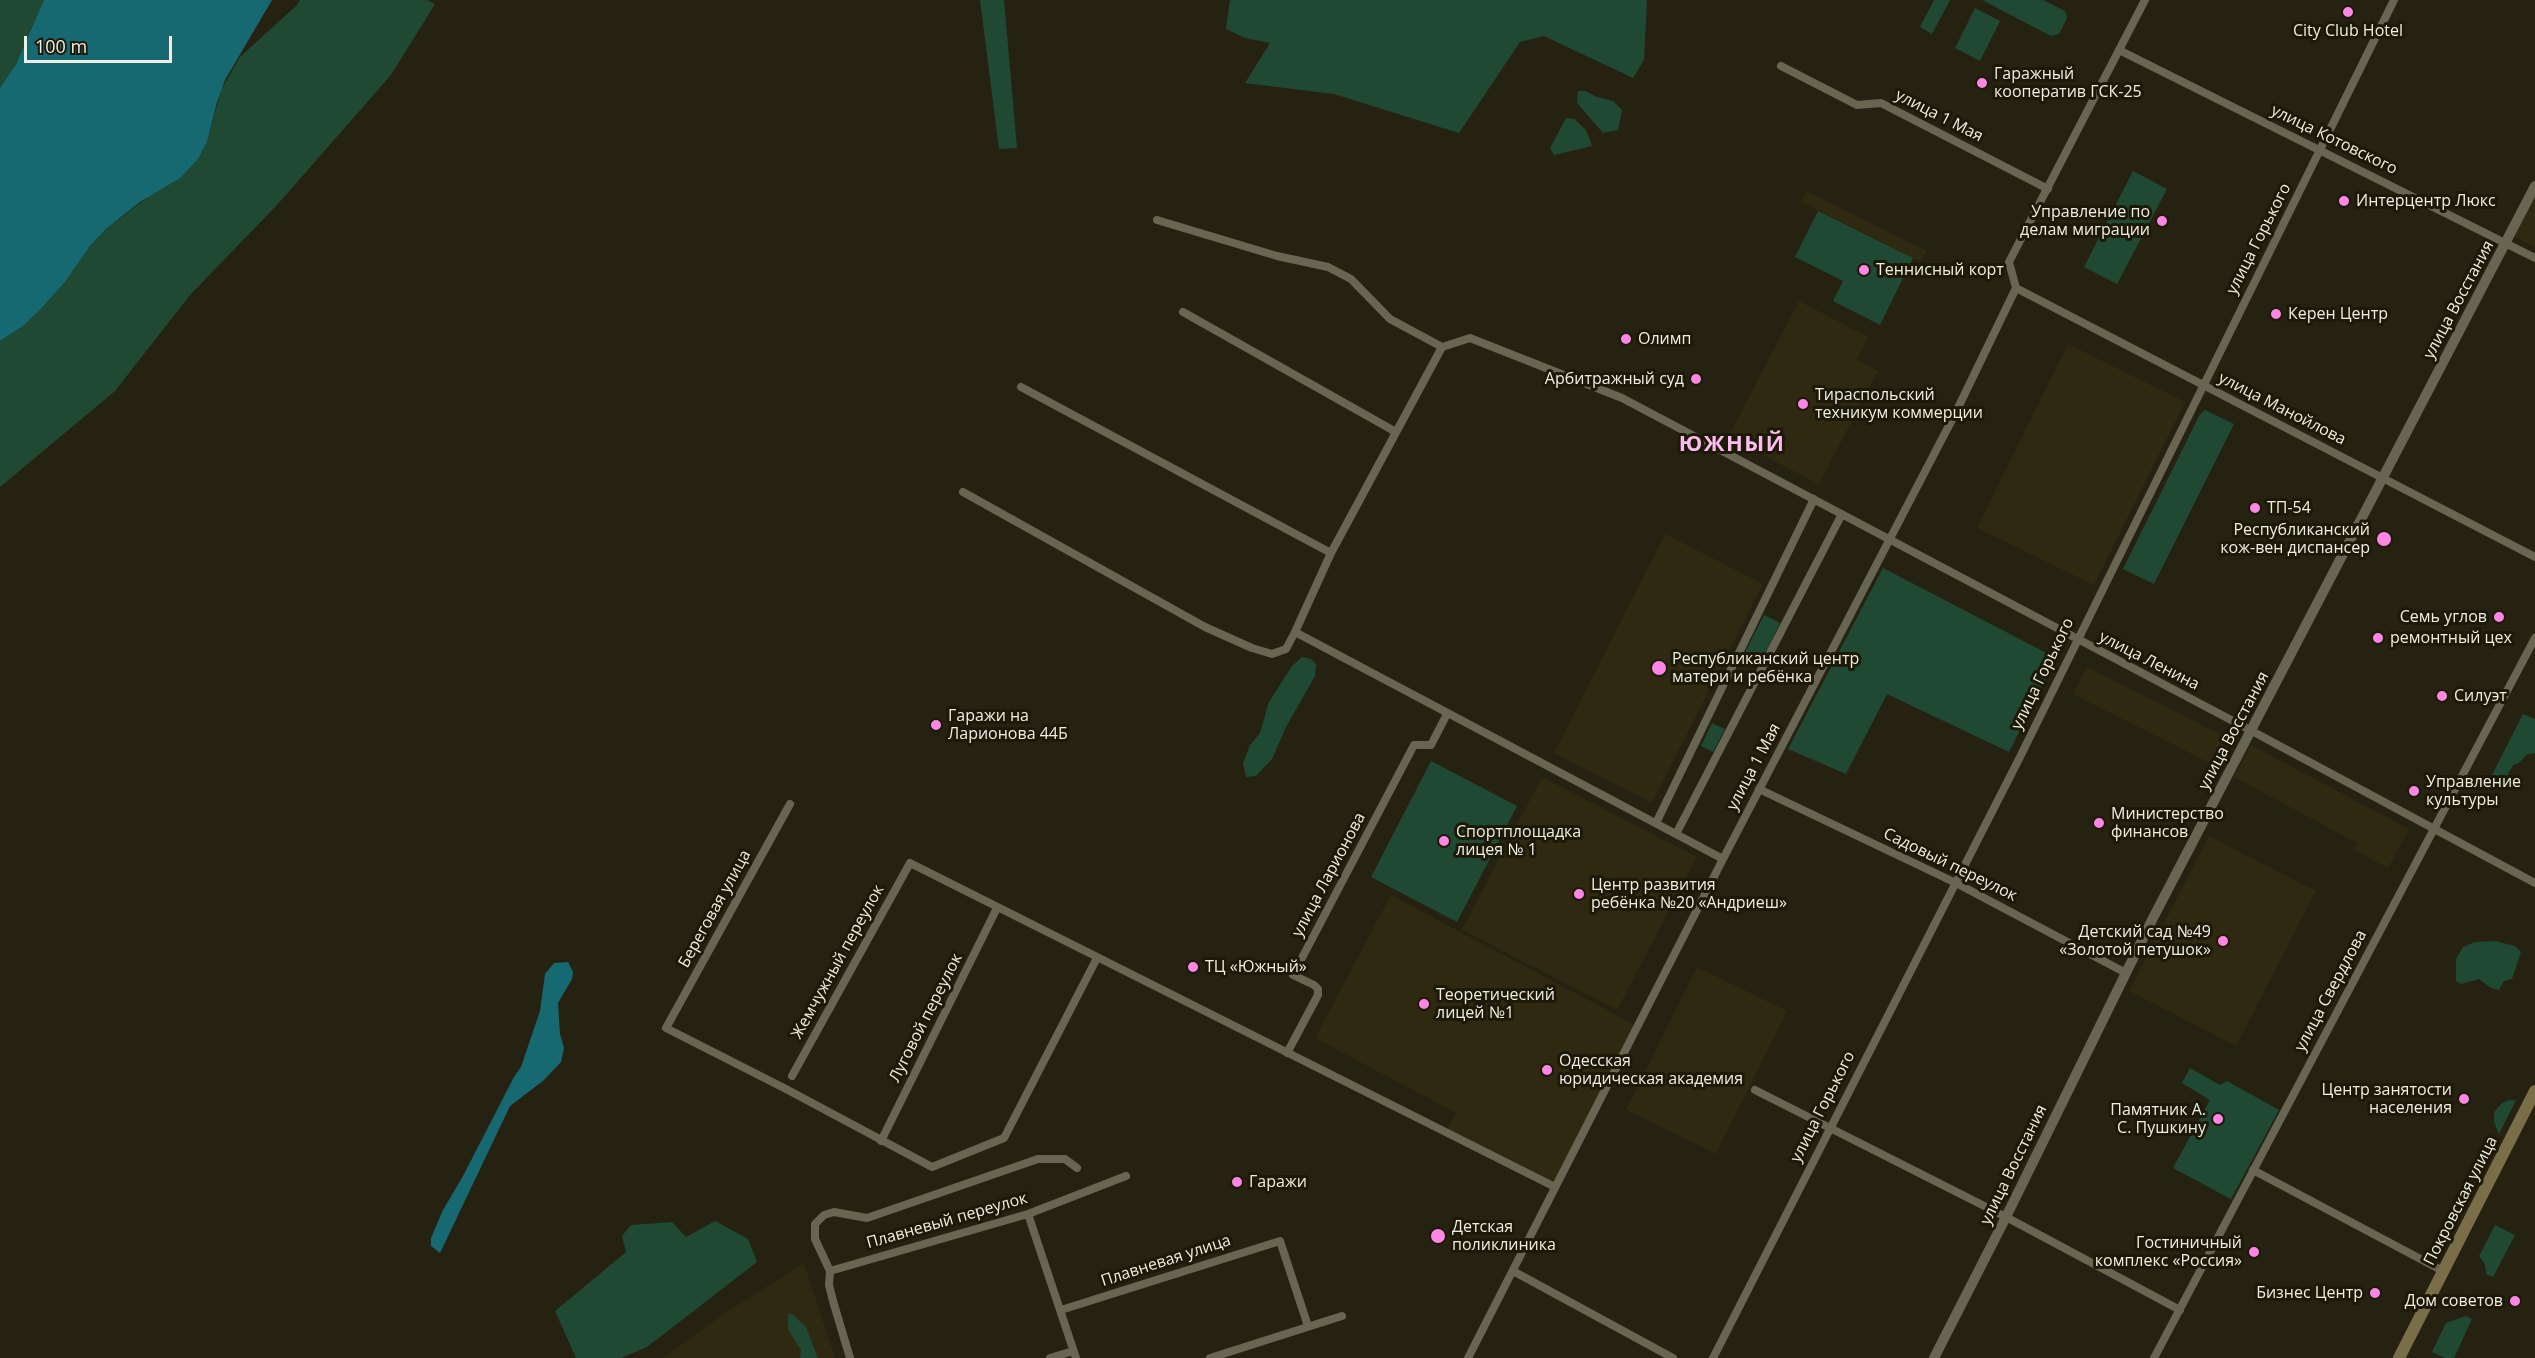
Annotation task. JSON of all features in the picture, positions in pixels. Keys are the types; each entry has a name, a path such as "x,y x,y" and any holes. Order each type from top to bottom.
{"main road":[{"name":"Покровская улица","path":"2399,1358 2535,1091"}],"street":[{"path":"2016,288 2009,262 2145,0"},
{"name":"улица Горького","path":"1713,1358 1956,883 2394,0"},
{"name":"улица Котовского","path":"2119,50 2535,258"},
{"name":"улица 1 Мая","path":"1781,66 1857,105 1881,103 2048,189"},
{"name":"улица Восстания","path":"1934,1358 2250,730 2535,186"},
{"path":"963,492 1205,627 1252,648 1272,654 1286,649 1331,553 1442,347 1390,319 1351,279 1328,267 1277,256 1157,220"},
{"name":"улица 1 Мая","path":"1468,1358 1759,789 1890,540 2016,288"},
{"name":"улица Манойлова","path":"2016,288 2535,557"},
{"path":"1183,312 1396,432"},
{"name":"улица Ленина","path":"1442,347 1470,338 1622,399 2250,730 2535,884"},
{"path":"1020,387 1331,553"},
{"path":"1656,823 1815,500"},
{"path":"1676,834 1842,514"},
{"path":"1295,632 1723,859"},
{"name":"улица Свердлова","path":"2154,1358 2535,638"},
{"name":"улица Ларионова","path":"1287,1053 1318,995 1318,989 1314,985 1293,975 1414,745 1431,745 1447,714"},
{"name":"Садовый переулок","path":"1759,789 1956,883 2126,973"},
{"name":"Береговая улица","path":"790,804 666,1028 786,1089 881,1141"},
{"name":"Жемчужный переулок","path":"792,1076 910,863 998,908"},
{"path":"998,908 1556,1187"},
{"name":"Луговой переулок","path":"881,1141 998,908"},
{"path":"881,1141 932,1167 1004,1138 1097,958"},
{"path":"1755,1090 2006,1217 2180,1310"},
{"path":"850,1358 829,1285 830,1271 815,1239 815,1224 824,1215 834,1212 867,1218 1038,1159 1065,1159 1077,1168"},
{"path":"2253,1170 2444,1271"},
{"name":"Плавневый переулок","path":"830,1271 1028,1214 1126,1176"},
{"path":"1028,1214 1075,1354 1050,1358"},
{"name":"Плавневая улица","path":"1060,1310 1280,1240 1308,1326"},
{"path":"1514,1272 1673,1358"},
{"path":"1210,1358 1342,1316"}],"shaded area":[{"path":"1807,191 1927,251 1921,262 1801,202"},
{"path":"2535,192 2535,247 2513,236"},
{"name":"Тираспольский техникум коммерции","path":"1799,301 1868,337 1857,360 1878,371 1819,484 1728,437"},
{"path":"2068,344 2185,402 2094,585 1977,528"},
{"name":"Республиканский центр матери и ребёнка","path":"1665,534 1763,584 1652,803 1554,753"},
{"path":"2087,667 2232,740 2218,767 2073,694"},
{"path":"2251,745 2409,829 2388,868 2354,850 2357,843 2234,777"},
{"name":"Центр развития ребёнка №20 «Андриеш»","path":"1542,777 1697,857 1617,1010 1462,930"},
{"name":"Детский сад №49 «Золотой петушок»","path":"2209,836 2316,891 2236,1046 2129,991"},
{"path":"1391,895 1637,1026 1555,1187 1445,1132 1456,1113 1315,1038"},
{"path":"1697,967 1787,1011 1716,1154 1626,1110"},
{"path":"804,1263 835,1358 663,1358 722,1315"}],"green space":[{"path":"0,0 44,0 16,64 0,88"},
{"path":"300,0 427,0 435,4 391,75 277,205 190,295 115,391 0,487 0,341 23,326 39,311 106,229 198,159 207,142 221,90 240,57"},
{"path":"980,0 1004,0 1017,148 999,149"},
{"path":"1230,0 1647,0 1644,60 1633,78 1544,36 1520,42 1459,133 1334,94 1245,83 1270,43 1245,38 1226,29"},
{"path":"1934,0 1950,0 1932,34 1920,27"},
{"path":"1982,0 2043,0 2065,11 2067,18 2059,34 2051,36"},
{"path":"1975,8 2000,21 1980,61 1955,48"},
{"path":"1578,91 1585,91 1613,101 1622,110 1618,130 1603,133 1577,103"},
{"path":"1566,118 1574,119 1586,130 1592,146 1554,155 1550,148"},
{"path":"2133,171 2167,189 2117,284 2084,267"},
{"name":"Теннисный корт","path":"1818,211 1913,258 1880,325 1833,301 1843,281 1795,257"},
{"path":"2205,410 2234,424 2154,584 2123,569 2199,416"},
{"path":"1883,568 2056,658 2009,752 1887,694 1846,774 1788,749"},
{"path":"1764,615 1780,623 1762,660 1745,652"},
{"path":"1302,657 1311,659 1316,664 1315,676 1286,727 1272,759 1256,776 1246,777 1243,763 1250,745 1260,733 1269,702 1292,666"},
{"path":"2523,714 2535,719 2535,753 2526,755 2519,763 2513,765 2508,774 2511,781 2508,788 2490,779"},
{"path":"1712,723 1725,729 1713,752 1701,746"},
{"name":"Спортплощадка лицея № 1","path":"1431,761 1517,806 1457,922 1371,877"},
{"path":"2495,941 2515,946 2521,952 2512,979 2504,981 2499,990 2491,988 2479,979 2461,984 2456,981 2456,959 2463,947 2475,942"},
{"path":"2190,1068 2220,1085 2227,1081 2279,1110 2231,1199 2173,1168 2210,1100 2182,1083"},
{"path":"2516,1100 2499,1134 2494,1122 2494,1112 2502,1103"},
{"path":"715,1221 748,1239 757,1262 647,1347 621,1358 576,1358 555,1311 626,1252 622,1236 631,1225 672,1222 686,1237"},
{"path":"2495,1225 2515,1235 2493,1277 2486,1274 2485,1264 2479,1256"},
{"path":"788,1314 792,1314 806,1327 818,1358 800,1358 801,1350 788,1329"},
{"path":"2466,1316 2472,1319 2454,1358 2445,1358 2432,1352 2446,1323"}],"water":[{"path":"44,0 272,0 225,80 207,142 198,159 180,178 140,202 106,229 39,311 23,326 0,341 0,88 16,64"},
{"path":"568,962 573,972 572,979 558,1003 560,1034 564,1048 561,1062 544,1080 510,1106 440,1253 431,1246 431,1238 443,1210 521,1067 540,1011 545,974 554,963"}],"place":[{"name":"City Club Hotel","path":"2348,12"},
{"name":"Гаражный кооператив ГСК-25","path":"1982,83"},
{"name":"Интерцентр Люкс","path":"2344,201"},
{"name":"Управление по делам миграции","path":"2162,221"},
{"name":"Теннисный корт","path":"1864,270"},
{"name":"Керен Центр","path":"2276,314"},
{"name":"Олимп","path":"1626,339"},
{"name":"Арбитражный суд","path":"1696,379"},
{"name":"Тираспольский техникум коммерции","path":"1803,404"},
{"name":"ТП-54","path":"2255,508"},
{"name":"Республиканский кож-вен диспансер","path":"2384,539"},
{"name":"Семь углов","path":"2499,617"},
{"name":"ремонтный цех","path":"2378,638"},
{"name":"Республиканский центр матери и ребёнка","path":"1659,668"},
{"name":"Силуэт","path":"2442,696"},
{"name":"Гаражи на Ларионова 44Б","path":"936,725"},
{"name":"Управление культуры","path":"2414,791"},
{"name":"Министерство финансов","path":"2099,823"},
{"name":"Спортплощадка лицея № 1","path":"1444,841"},
{"name":"Центр развития ребёнка №20 «Андриеш»","path":"1579,894"},
{"name":"Детский сад №49 «Золотой петушок»","path":"2223,941"},
{"name":"ТЦ «Южный»","path":"1193,967"},
{"name":"Теоретический лицей №1","path":"1424,1004"},
{"name":"Одесская юридическая академия","path":"1547,1070"},
{"name":"Центр занятости населения","path":"2464,1099"},
{"name":"Памятник А. С. Пушкину","path":"2218,1119"},
{"name":"Гаражи","path":"1237,1182"},
{"name":"Детская поликлиника","path":"1438,1236"},
{"name":"Гостиничный комплекс «Россия»","path":"2254,1252"},
{"name":"Бизнес Центр","path":"2375,1293"},
{"name":"Дом советов","path":"2515,1301"}],"district":[{"name":"ЮЖНЫЙ","path":"1732,445"}]}
